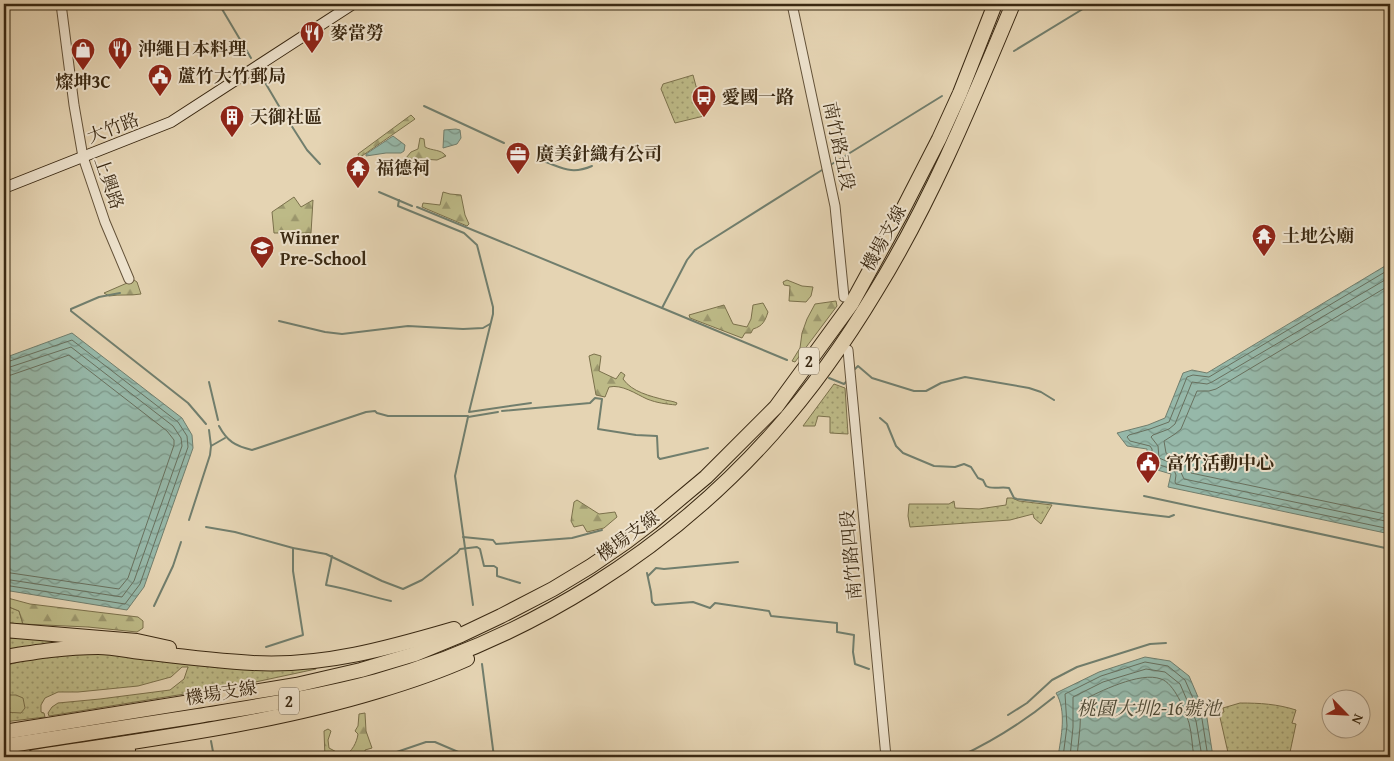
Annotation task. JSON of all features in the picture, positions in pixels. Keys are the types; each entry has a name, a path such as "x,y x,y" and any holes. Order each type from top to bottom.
{"highway":[{"name":"機場支線","path":"4,732 296,685 361,670 415,654 461,635 553,589 591,566 651,524 706,477 776,407 852,303 899,218 956,100 995,4"},
{"name":"機場支線","path":"4,746 258,707 319,695 378,680 466,650 560,604 636,556 718,488 771,434 819,376 877,289 915,222 958,135 1013,4"},
{"path":"34,757 263,721 326,706 399,685 484,650 560,604"},
{"path":"4,657 70,648 100,647 253,663 297,662 332,659 402,644 501,616"},
{"path":"7,631 137,641 228,660"},
{"path":"4,662 28,653"},
{"path":"102,757 201,730"}],"main road":[{"name":"大竹路","path":"4,188 171,122 353,4"}],"street":[{"name":"上興路","path":"60,4 83,157 105,222 129,279"},
{"name":"南竹路五段","path":"792,4 835,206 844,297"},
{"name":"南竹路四段","path":"848,350 886,757"}],"green space":[{"path":"693,75 704,116 675,123 661,89 663,84"},
{"path":"411,115 415,119 359,158 358,154"},
{"path":"420,138 424,139 425,147 442,152 446,156 437,160 406,158 411,152 418,149"},
{"path":"443,192 461,195 469,224 467,226 422,207 423,203 440,205"},
{"path":"294,197 301,207 313,200 311,233 274,233 272,212"},
{"path":"134,280 137,282 141,294 109,296 104,293"},
{"path":"787,280 802,286 813,287 811,296 806,302 789,301 790,286 784,285 783,282"},
{"path":"836,301 837,306 795,362 792,361 800,348 802,333 815,304"},
{"path":"763,303 768,312 765,321 753,329 751,333 745,333 742,338 690,318 689,315 724,305 733,324 747,327 751,319 753,305"},
{"path":"594,354 601,356 599,371 616,379 621,372 625,375 623,379 636,390 653,397 676,402 676,405 651,400 629,390 614,386 609,387 605,397 596,395 589,356"},
{"path":"834,384 845,388 848,434 830,433 830,417 818,416 815,426 803,426"},
{"path":"1007,498 1052,505 1041,524 1034,518 1033,514 1010,520 910,527 908,516 909,504 949,504 954,501 955,508 979,509 1006,505"},
{"path":"577,500 599,514 615,512 617,517 604,528 587,532 583,525 574,527 571,521 574,502"},
{"path":"4,597 30,604 138,617 143,621 143,628 137,632 88,627 23,624 19,611 4,605"},
{"path":"4,605 19,611 23,624 4,623"},
{"path":"4,638 54,639 54,645 4,650"},
{"path":"111,653 214,667 253,669 316,666 316,669 246,684 49,716 48,713 52,707 58,703 170,690 184,679 188,667 182,667 171,677 138,686 58,692 45,698 41,705 41,712 44,713 45,717 4,722 4,666 44,655"},
{"path":"4,695 16,695 23,698 25,708 21,713 4,712"},
{"path":"1240,703 1268,704 1296,710 1292,723 1296,724 1289,757 1229,757 1219,713 1224,712 1223,708"},
{"path":"365,713 366,731 372,748 365,750 366,757 325,757 324,731 328,729 331,731 328,740 329,748 344,756 352,749 357,740 358,734 355,731 358,726 359,714"}],"water":[{"path":"444,130 460,130 461,138 457,144 443,148"},
{"path":"393,136 405,145 404,151 401,153 366,156 366,154"},
{"path":"1390,263 1390,534 1168,487 1171,474 1147,467 1147,449 1127,446 1117,433 1148,425 1165,418 1183,373 1192,370 1207,373"},
{"path":"72,333 182,418 192,435 193,448 144,587 127,610 4,590 4,358"},
{"name":"桃園大圳2-16號池","path":"1145,657 1170,661 1189,676 1207,718 1213,757 1058,757 1062,733 1062,716 1056,693 1099,672"}],"waterway":[{"path":"219,4 251,58"},
{"path":"1014,51 1091,4"},
{"path":"260,74 286,118"},
{"path":"832,164 942,96"},
{"path":"424,106 504,143"},
{"path":"291,125 307,150 320,164"},
{"path":"543,161 573,170 592,166"},
{"path":"787,360 662,308 687,260 695,250 822,170"},
{"path":"379,192 412,206"},
{"path":"399,200 398,206 464,233 477,245 493,307 493,314 469,412 531,403"},
{"path":"417,207 662,308"},
{"path":"120,293 99,297 71,309 71,311 188,403 206,424"},
{"path":"279,321 342,334 408,326 463,329 483,328 490,324"},
{"path":"855,369 858,366 872,378 914,391 926,391 941,383 965,377 1029,388 1041,392 1054,400"},
{"path":"829,378 844,384 847,381"},
{"path":"209,382 218,420"},
{"path":"502,411 590,403 595,398 602,399 598,429 657,436 658,457 660,459 708,448"},
{"path":"219,426 225,436 232,442 252,450 366,412 375,411 388,416 468,416"},
{"path":"473,605 455,476 468,417 498,412"},
{"path":"880,418 887,424 896,446 903,453 934,466 955,467 964,464 971,467 986,486 991,488 1009,488 1014,498 1017,499 1169,517 1174,515"},
{"path":"209,430 211,446 225,438"},
{"path":"189,520 210,455 211,446"},
{"path":"1144,496 1390,549"},
{"path":"206,527 326,554 403,589 422,580 460,549 477,547 480,549 484,566 494,566 497,568 497,576 520,583"},
{"path":"463,537 493,540 496,544 572,538 602,530"},
{"path":"154,606 173,566 181,542"},
{"path":"266,647 303,635 293,571 293,548"},
{"path":"332,556 326,585 391,601"},
{"path":"648,576 656,568 664,569 738,562"},
{"path":"647,573 652,602 655,605 693,602 710,608 715,603 769,611 771,616 837,623 837,632 854,635 853,652 855,664 869,669"},
{"path":"1008,715 1027,703 1052,680 1077,667 1150,644 1166,643"},
{"path":"482,664 494,757"},
{"path":"959,757 1008,730 1054,697"},
{"path":"211,741 214,757"},
{"path":"382,757 426,742 435,742 470,757"}],"place":[{"name":"麥當勞","path":"312,54"},
{"name":"沖繩日本料理","path":"120,70"},
{"name":"燦坤3C","path":"83,71"},
{"name":"蘆竹大竹郵局","path":"160,97"},
{"name":"愛國一路","path":"704,118"},
{"name":"天御社區","path":"232,138"},
{"name":"廣美針織有公司","path":"518,175"},
{"name":"福德祠","path":"358,189"},
{"name":"土地公廟","path":"1264,257"},
{"name":"Winner Pre-School","path":"262,269"},
{"name":"富竹活動中心","path":"1148,484"}]}
